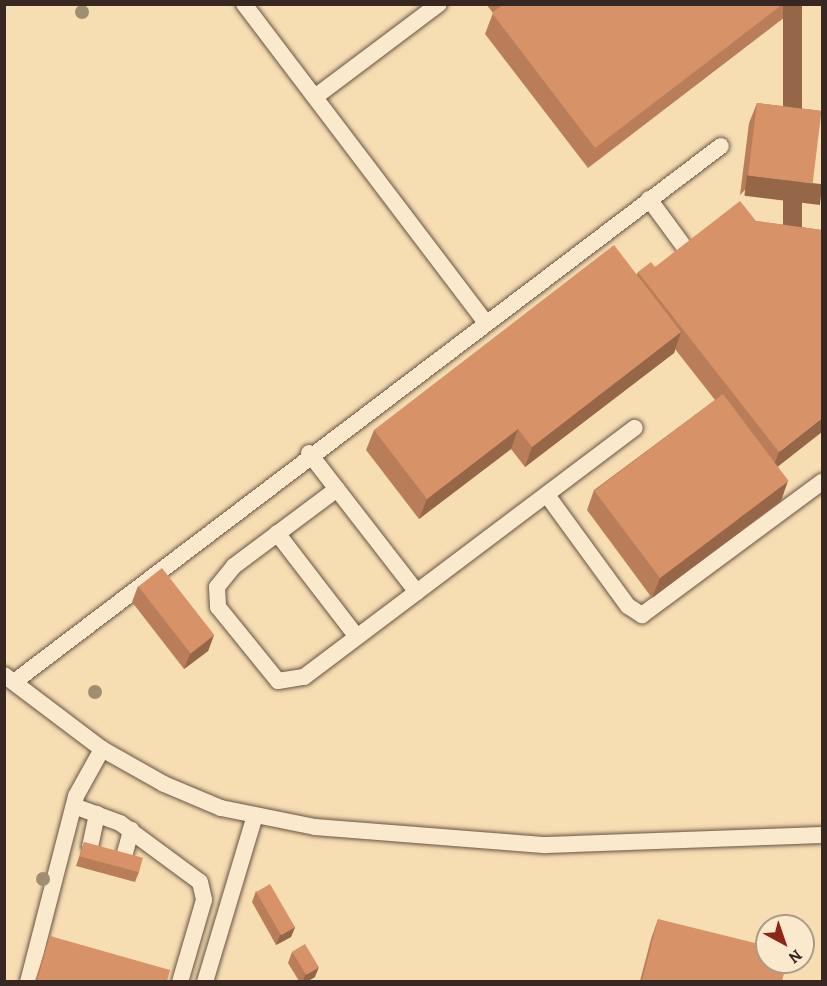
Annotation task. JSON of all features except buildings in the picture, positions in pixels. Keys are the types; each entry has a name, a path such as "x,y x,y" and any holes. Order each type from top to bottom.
{"street":[{"path":"244,4 484,321"},
{"path":"315,98 439,4"},
{"path":"721,146 484,321 9,679 102,749 164,784 221,808 315,827 546,845 822,835"},
{"path":"649,199 682,244"},
{"path":"337,489 225,574 216,597 266,672 278,681 297,680 635,428"},
{"path":"309,453 417,592"},
{"path":"547,495 628,606 642,615 822,482"},
{"path":"277,533 357,637"},
{"path":"28,981 81,782 102,749"},
{"path":"74,806 131,830 191,872 204,892 180,981"},
{"path":"90,848 97,814"},
{"path":"205,981 255,815"},
{"path":"125,853 131,830"}]}
